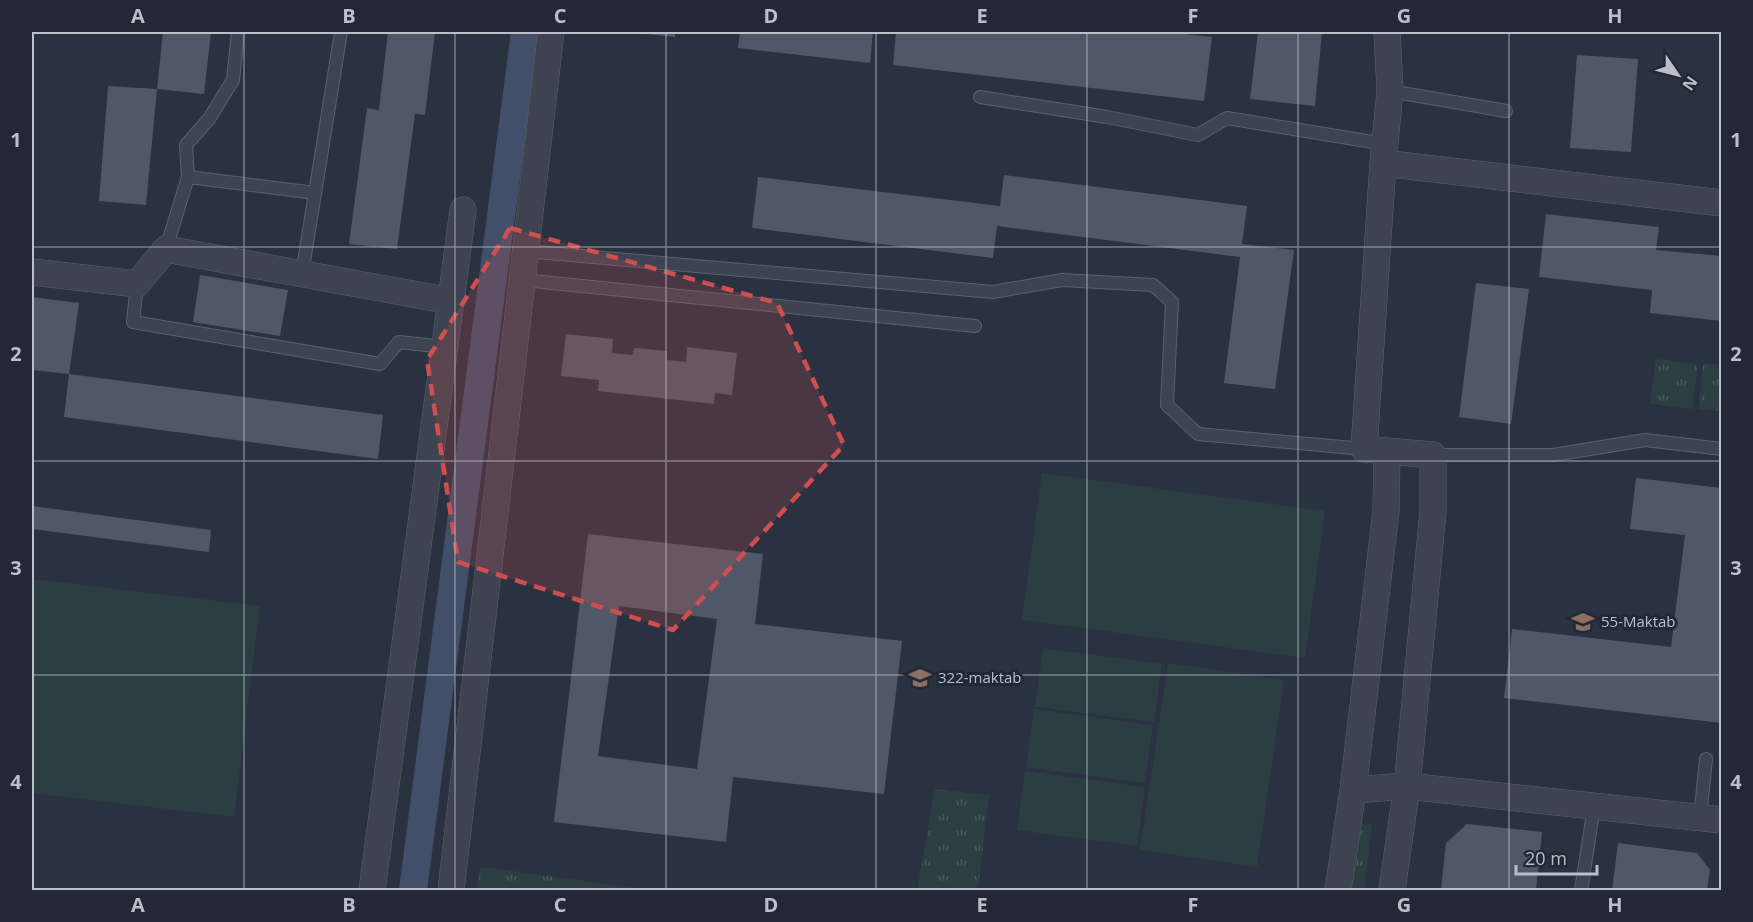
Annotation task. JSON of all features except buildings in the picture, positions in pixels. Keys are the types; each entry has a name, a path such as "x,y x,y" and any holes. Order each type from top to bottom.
{"street":[{"path":"451,891 551,32"},
{"path":"1338,891 1353,790 1386,512 1375,451 1384,153 1390,92 1387,32"},
{"path":"1384,153 1722,203"},
{"path":"372,891 463,210"},
{"path":"32,272 137,284 166,249 451,302"},
{"path":"1375,451 1433,455 1433,511 1407,786 1392,891"},
{"path":"1353,790 1407,786 1711,819"}],"lane":[{"path":"166,249 188,177 186,145 209,119 233,80 238,32"},
{"path":"302,274 341,32"},
{"path":"1390,92 1506,111"},
{"path":"980,98 1107,117 1198,135 1227,118 1384,153"},
{"path":"188,177 315,193"},
{"path":"525,250 993,292 1062,280 1153,285 1172,302 1167,405 1198,434 1375,451"},
{"path":"523,280 975,326"},
{"path":"137,284 133,322 380,364 399,342 444,347"},
{"path":"1433,455 1553,455 1645,440 1722,449"},
{"path":"1706,759 1711,819"},
{"path":"1581,891 1594,807"}],"highlighted area":[{"path":"510,228 777,303 844,445 673,630 458,562 427,360"}],"green space":[{"path":"1656,359 1698,364 1692,409 1650,404"},
{"path":"1703,363 1721,365 1721,411 1699,409"},
{"path":"1042,473 1325,511 1305,658 1022,620"},
{"path":"32,579 260,606 234,817 32,793"},
{"path":"1043,648 1162,664 1154,722 1035,707"},
{"path":"1168,663 1284,680 1257,867 1140,850"},
{"path":"1034,709 1153,725 1145,783 1026,767"},
{"path":"1025,771 1145,787 1137,846 1017,830"},
{"path":"935,789 989,795 978,890 917,890"},
{"path":"1359,823 1372,825 1364,890 1351,890"},
{"path":"480,868 490,868 650,890 477,890"}],"waterway":[{"path":"413,890 525,32"}],"place":[{"name":"55-Maktab","path":"1583,622"},
{"name":"322-maktab","path":"920,678"}]}
